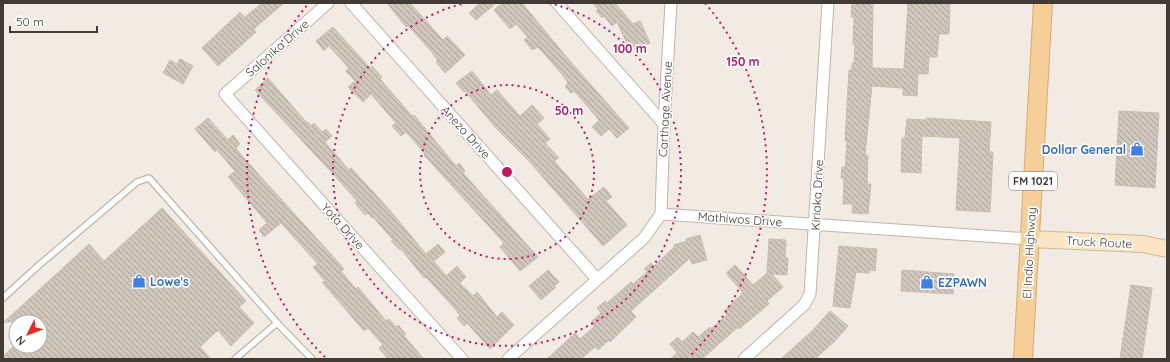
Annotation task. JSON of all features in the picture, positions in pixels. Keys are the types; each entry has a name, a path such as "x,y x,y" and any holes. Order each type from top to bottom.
{"main road":[{"name":"El Indio Highway","path":"1023,359 1043,3"}],"street":[{"name":"Salonika Drive","path":"225,94 328,3"},
{"name":"Anezo Drive","path":"351,3 597,279"},
{"path":"556,3 664,124"},
{"name":"Carthage Avenue","path":"661,214 664,124 671,3"},
{"name":"Kiriaka Drive","path":"744,359 804,305 810,294 828,3"},
{"name":"Yota Drive","path":"225,94 462,359"},
{"path":"508,359 644,238 661,214"},
{"name":"Mathiwos Drive","path":"661,214 1030,239"},
{"name":"Truck Route","path":"1030,239 1143,244 1167,249"}],"lane":[{"path":"3,298 38,266 137,182 149,178 279,325 312,359"},
{"path":"236,359 277,323 279,325"}],"building":[{"path":"262,3 284,3 257,26 254,30 256,32 218,66 202,48 240,12 245,17"},
{"path":"387,3 410,3 443,40 447,36 465,55 445,73 436,62 438,61 431,51 408,26 406,27"},
{"path":"480,3 496,3 476,20 469,13"},
{"path":"502,3 522,3 569,60 629,128 617,138 609,129 601,136 592,127 599,120 574,91 571,93 565,86 568,83 561,73 538,47 532,50 524,40 528,37 516,24 510,29 494,10"},
{"path":"592,3 615,3 633,24 640,21 650,43 630,50 617,22 612,26 604,16 602,18 596,11 598,9"},
{"path":"852,3 873,3 872,68 904,69 908,3 950,3 949,34 939,34 937,57 929,57 928,74 918,74 917,96 903,95 903,88 872,86 865,155 868,155 867,184 871,184 868,214 852,213 853,204 843,204 844,178 841,178 842,167 845,168 847,141 845,141 849,70 852,70 852,63 854,64 855,44 853,44 854,17 851,17"},
{"path":"333,27 370,68 372,66 382,77 380,79 412,116 414,115 456,166 459,163 465,171 463,173 538,257 520,271 500,247 504,243 424,155 425,154 406,132 401,136 392,126 396,123 371,94 363,102 348,87 355,81 346,71 349,68 329,46 324,51 316,41"},
{"path":"180,59 193,66 183,84 163,73 170,60 177,64"},
{"path":"472,71 491,95 497,90 520,116 532,105 544,118 537,124 550,139 545,143 559,158 554,161 588,199 604,187 612,197 606,201 627,225 603,246 527,159 495,127 465,91 464,92 456,83"},
{"path":"268,78 307,123 308,122 311,126 314,123 322,132 326,129 332,136 325,142 349,170 351,168 388,208 426,254 438,244 445,252 434,261 446,276 457,266 466,277 460,283 473,296 477,292 497,317 502,312 514,325 490,349 467,323 464,326 457,318 460,316 456,310 426,277 424,278 401,249 400,250 391,241 393,240 373,217 372,218 368,213 365,215 355,203 357,201 255,90"},
{"name":"Dollar General","path":"1119,111 1159,113 1155,188 1115,185"},
{"path":"208,118 228,140 233,135 240,144 236,148 243,157 344,269 341,271 356,289 358,287 386,321 389,319 396,327 398,325 406,334 404,336 424,359 388,359 379,348 383,345 368,328 364,331 322,282 325,281 313,267 318,264 281,223 264,237 259,230 267,223 228,177 235,171 217,150 215,152 195,129"},
{"path":"926,118 991,122 989,152 993,152 990,212 956,210 960,138 922,136 921,173 901,172 902,138 905,138 907,119 926,120"},
{"name":"Lowe's","path":"162,208 246,301 239,307 254,323 231,346 218,330 200,347 211,359 3,359 3,356 8,351 8,354 48,354 48,314 13,314 89,244 104,261"},
{"path":"700,235 707,260 692,264 690,258 631,311 636,317 610,342 609,340 598,350 595,347 581,359 547,359 575,333 580,339 595,326 591,322 601,313 597,308 605,301 607,303 631,282 633,284 647,272 644,269 651,263 654,266 674,247 674,245 687,241 686,239"},
{"path":"769,239 786,240 785,258 788,258 787,275 772,274 783,287 767,301 769,304 739,329 738,327 702,359 670,359 677,353 670,344 678,337 682,342 693,332 698,337 710,327 711,329 727,315 724,311 743,293 726,273 735,265 753,285 767,273"},
{"path":"839,246 877,249 875,271 870,270 869,273 856,272 850,308 833,306"},
{"path":"548,270 559,282 554,286 556,287 541,300 529,286"},
{"name":"EZPAWN","path":"902,270 954,274 953,294 901,291"},
{"path":"1131,285 1152,288 1142,359 1120,359"},
{"path":"830,311 848,326 835,341 815,359 781,359 813,330"}],"place":[{"name":"Dollar General","path":"1137,149"},
{"name":"Lowe's","path":"139,281"},
{"name":"EZPAWN","path":"927,282"}]}
